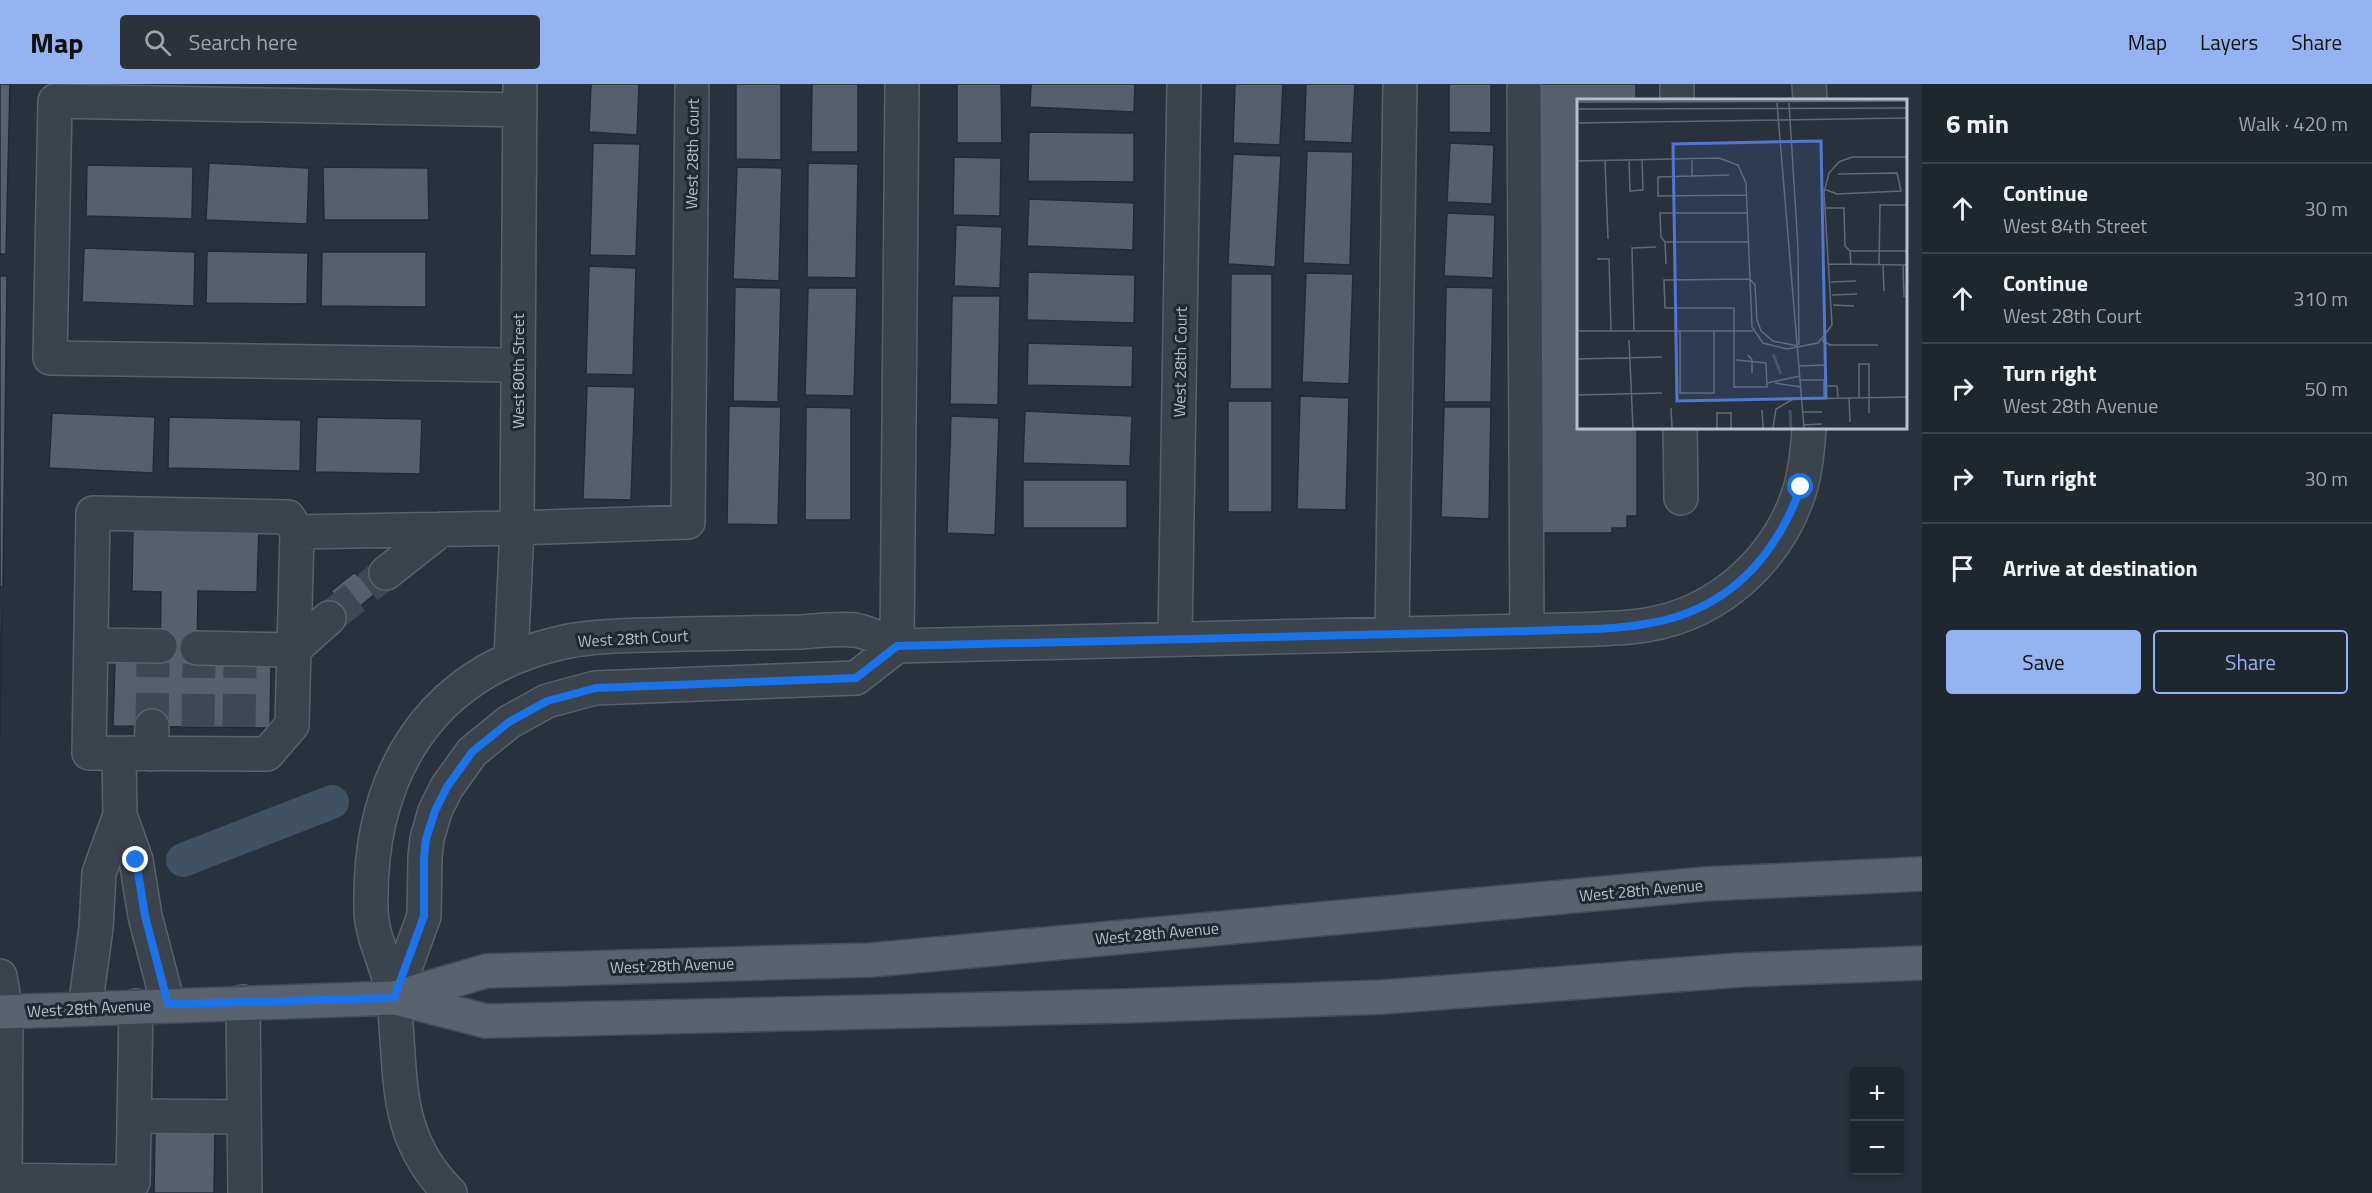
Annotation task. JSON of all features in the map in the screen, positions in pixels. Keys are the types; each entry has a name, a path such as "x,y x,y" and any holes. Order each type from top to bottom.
{"main road":[{"name":"West 28th Avenue","path":"3,1012 394,998 486,971 871,960 1705,884 1922,874"},
{"name":"West 28th Avenue","path":"394,998 486,1021 1134,1006 1383,997 1740,970 1922,963"}],"street":[{"name":"West 28th Court","path":"517,528 687,522 692,84"},
{"path":"435,1187 415,1146 406,1121 400,1083 394,998 424,916 426,839 435,811 447,787 472,752 509,722 547,701 596,688 856,678 897,646 902,84"},
{"name":"West 28th Court","path":"1175,639 1184,84"},
{"path":"1392,634 1400,84"},
{"path":"1524,84 1527,631"},
{"name":"West 80th Street","path":"511,658 517,528 520,97"},
{"path":"518,365 50,358 55,101 520,97"},
{"path":"1680,429 1681,498"},
{"name":"West 28th Court","path":"394,998 370,912 375,846 383,810 408,748 428,718 468,681 511,658 567,642 597,637 630,636 856,630 897,646 1527,631 1647,624 1695,610 1727,592 1741,582 1765,556 1787,521 1801,487 1809,429"},
{"path":"93,513 288,517 297,532 292,725 267,754 238,741 140,745 89,753 93,513"},
{"path":"297,532 517,528"},
{"path":"386,573 442,529"},
{"path":"199,653 240,656 293,650 329,618"},
{"path":"91,645 155,652"},
{"path":"85,1008 96,928 99,873 120,815 140,745"},
{"path":"0,976 3,1012 5,1186 88,1187 133,1182 135,1116 152,1005 145,916 136,860 120,815"},
{"path":"243,1002 245,1193"},
{"path":"135,1116 244,1117"}],"building":[{"path":"0,84 10,84 6,254 0,254"},
{"path":"591,84 639,84 637,135 589,132"},
{"path":"736,84 781,84 781,160 736,159"},
{"path":"812,84 858,84 858,152 811,152"},
{"path":"957,84 1001,84 1002,143 957,143"},
{"path":"1031,84 1135,84 1134,112 1030,107"},
{"path":"1235,84 1283,84 1280,145 1233,143"},
{"path":"1306,84 1355,84 1352,143 1304,141"},
{"path":"1449,84 1491,84 1491,133 1449,132"},
{"path":"1537,84 1636,84 1636,99 1577,99 1577,429 1637,429 1637,516 1627,516 1627,528 1612,528 1612,533 1538,533"},
{"path":"1029,132 1134,133 1134,182 1028,181"},
{"path":"593,143 640,144 636,256 590,255"},
{"path":"1450,143 1494,145 1492,204 1447,202"},
{"path":"1307,151 1353,152 1350,265 1303,263"},
{"path":"1233,154 1281,156 1275,267 1228,264"},
{"path":"954,157 1001,158 1000,216 953,215"},
{"path":"209,163 309,168 307,224 206,220"},
{"path":"808,163 858,164 856,278 807,277"},
{"path":"87,165 193,167 192,219 86,216"},
{"path":"323,167 428,168 429,220 324,220"},
{"path":"737,167 782,168 779,281 733,279"},
{"path":"1029,199 1134,203 1133,250 1027,246"},
{"path":"1447,213 1495,215 1493,278 1444,276"},
{"path":"956,225 1002,227 1000,288 954,286"},
{"path":"84,248 195,252 194,306 82,302"},
{"path":"207,251 308,253 307,304 206,303"},
{"path":"322,252 426,252 426,307 321,306"},
{"path":"589,266 636,268 633,375 586,374"},
{"path":"1028,272 1135,275 1134,323 1027,320"},
{"path":"1306,273 1353,274 1349,384 1302,382"},
{"path":"1231,274 1272,274 1272,389 1230,389"},
{"path":"0,276 7,276 3,587 0,587"},
{"path":"735,287 781,288 778,402 733,401"},
{"path":"1446,287 1493,288 1491,402 1444,402"},
{"path":"808,288 857,288 854,396 805,395"},
{"path":"952,296 1000,296 998,405 950,404"},
{"path":"1028,343 1133,346 1132,387 1027,385"},
{"path":"587,386 635,387 631,500 583,499"},
{"path":"1300,396 1349,398 1346,510 1297,509"},
{"path":"1228,401 1272,401 1272,512 1228,512"},
{"path":"729,406 781,407 778,525 727,524"},
{"path":"806,407 851,408 851,520 805,520"},
{"path":"1444,407 1491,407 1489,519 1441,517"},
{"path":"1025,411 1132,416 1130,466 1023,463"},
{"path":"52,413 155,417 153,473 49,468"},
{"path":"951,416 999,418 995,535 947,533"},
{"path":"169,417 301,420 300,471 168,468"},
{"path":"317,417 422,419 420,474 315,472"},
{"path":"1023,480 1127,480 1127,528 1023,528"},
{"path":"133,526 259,527 257,592 198,591 197,664 271,665 270,728 113,726 115,662 160,663 161,592 132,591"},
{"path":"376,561 392,580 336,626 321,608 336,597 331,591 355,572 358,576"},
{"path":"0,608 2,608 0,736"},
{"path":"155,1131 215,1132 214,1193 154,1193"}],"waterway":[{"path":"183,860 332,802"}],"tunnel":[{"path":"329,618 386,573"},
{"path":"152,726 153,663"},
{"path":"198,727 199,664"},
{"path":"239,727 240,665"}],"route":[{"path":"136,860 145,916 168,1004 394,998 424,916 426,839 435,811 447,787 458,769 487,738 509,722 547,701 573,692 596,688 856,678 897,646 1527,631 1647,624 1695,610 1741,582 1778,538 1801,487"}]}
